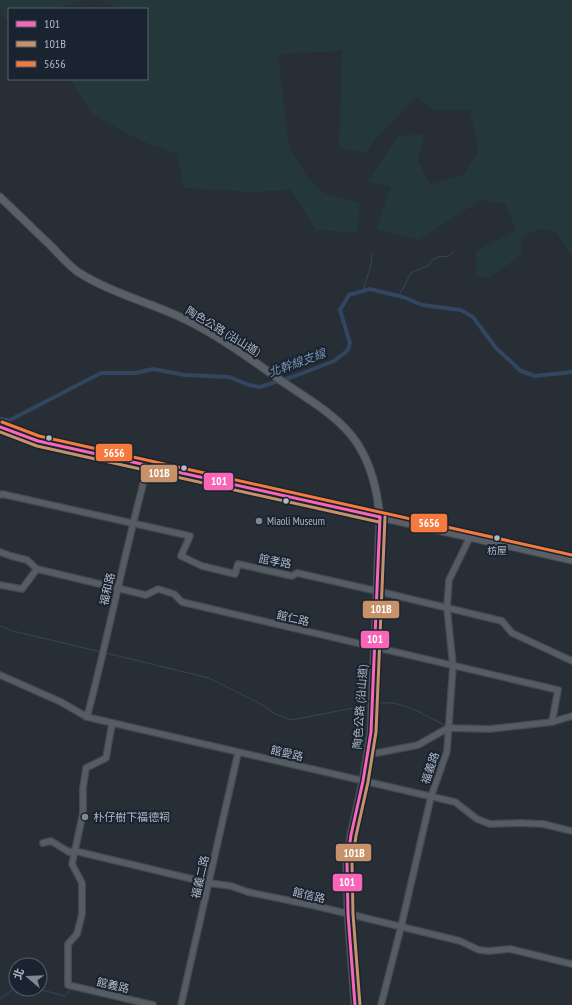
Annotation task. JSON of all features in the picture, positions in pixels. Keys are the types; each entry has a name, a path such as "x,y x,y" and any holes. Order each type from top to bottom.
{"main road":[{"name":"陶色公路 (沿山道)","path":"0,197 77,272 118,293 177,316 195,325 220,339 323,408 348,431 363,453 371,471 378,496 380,517 371,732 347,863 348,914 355,1005"},
{"path":"0,427 38,441 572,560"}],"street":[{"name":"福和路","path":"87,717 98,678 132,523 148,466"},
{"name":"館孝路","path":"1,494 190,536 181,556 202,566 236,574 238,564 292,576 297,573 502,621 512,633 572,661"},
{"name":"福義路","path":"380,1005 401,927 431,797 447,751 453,666 447,608 449,580 470,537"},
{"name":"館仁路","path":"0,552 27,560 37,570 146,595 158,589 174,594 182,602 558,690 552,722"},
{"path":"0,584 22,589 37,570"},
{"name":"館愛路","path":"0,674 61,702 87,717 112,724 455,802 477,819 490,824 543,824 572,831"},
{"path":"377,753 418,745 448,728 490,729 552,722 572,716"},
{"path":"75,851 83,813 83,788 86,768 106,758 112,724"},
{"name":"福義二路","path":"181,1005 238,753"},
{"name":"館信路","path":"43,843 51,841 68,852 75,851 209,883 231,886 248,892 460,941 479,950 489,951 510,949 572,964"},
{"name":"館義路","path":"75,851 72,864 82,884 82,914 76,934 68,944 68,985 153,1005"}],"green space":[{"path":"0,0 84,0 59,8 8,8 8,19 4,18 0,13"},
{"path":"95,0 572,0 572,257 556,231 539,229 522,237 521,255 489,278 476,276 476,251 516,230 505,204 481,200 419,240 376,230 390,187 367,182 398,136 425,134 418,161 430,185 464,174 478,151 470,110 436,111 416,97 377,137 366,153 339,148 342,51 278,54 289,147 307,176 324,193 360,203 357,233 316,230 291,190 253,192 184,188 177,154 139,140 92,114 71,80 148,80 148,8 116,8 109,3"}],"waterway":[{"path":"399,296 411,273 429,265 431,261 438,257 449,256 454,251"},
{"path":"363,291 371,264 372,253"},
{"name":"北幹線支線","path":"0,419 10,420 101,373 136,373 153,369 185,375 229,377 249,385 260,387 295,376 334,361 348,350 350,343 340,310 349,295 370,289 403,297 422,305 461,310 473,317 496,348 521,371 535,376 572,372"},
{"path":"0,626 13,631 101,652"},
{"path":"106,653 209,678 261,704 275,714 291,720 370,705"},
{"path":"375,704 394,703 403,705 445,725"},
{"path":"48,992 65,996 71,989"},
{"path":"78,990 83,992"},
{"path":"0,999 8,993"}],"transit line":[{"name":"5656","path":"2,422 39,436 572,555"},
{"name":"101","path":"0,427 38,441 380,517"},
{"name":"101B","path":"0,432 37,446 379,522"},
{"name":"101","path":"355,1005 348,914 347,863 371,732 380,517"},
{"name":"101B","path":"360,1005 353,914 352,863 376,732 385,517"}],"place":[{"name":"Miaoli Museum","path":"259,521"},
{"name":"枋屋","path":"497,538"},
{"name":"朴仔樹下福德祠","path":"85,817"}]}
